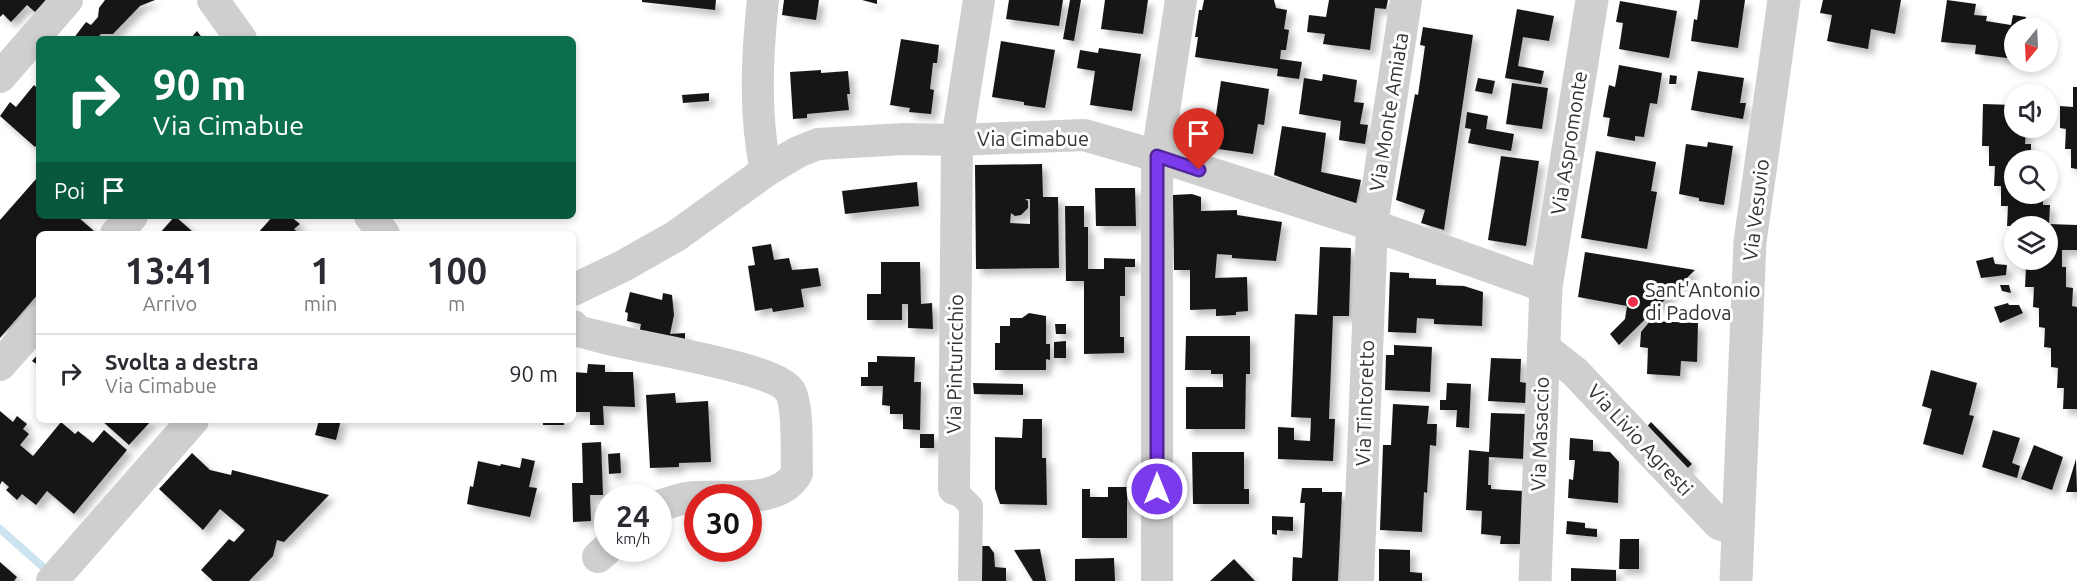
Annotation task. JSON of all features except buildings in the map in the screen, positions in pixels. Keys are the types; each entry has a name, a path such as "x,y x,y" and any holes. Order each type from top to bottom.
{"street":[{"path":"36,36 68,0"},
{"path":"213,0 239,36"},
{"path":"763,0 758,50 760,141 766,171"},
{"name":"Via Pinturicchio","path":"970,581 971,506 954,489 957,140 979,0"},
{"path":"1157,581 1157,156 1181,0"},
{"name":"Via Monte Amiata","path":"1372,225 1406,0"},
{"name":"Via Aspromonte","path":"1546,286 1592,0"},
{"name":"Via Vesuvio","path":"1736,581 1750,242 1784,0"},
{"path":"0,77 36,36"},
{"name":"Via Cimabue","path":"576,289 623,266 676,236 766,171 798,152 818,144 904,139 957,140 1084,135 1372,225 1546,286"},
{"path":"119,231 129,219"},
{"name":"Via Tintoretto","path":"1358,581 1372,225"},
{"name":"Via Masaccio","path":"1535,581 1546,286"},
{"path":"0,365 36,324"},
{"path":"576,330 627,344 688,355 751,372 788,388 794,400 797,473 792,483 776,492 750,496 692,497 672,502"},
{"name":"Via Livio Agresti","path":"1543,347 1575,372 1719,524 1737,530"},
{"path":"52,581 190,423"}],"waterway":[{"path":"0,529 51,574"}],"place":[{"name":"Sant'Antonio di Padova","path":"1633,302"}],"route":[{"path":"1157,489 1157,156 1199,170"}]}
